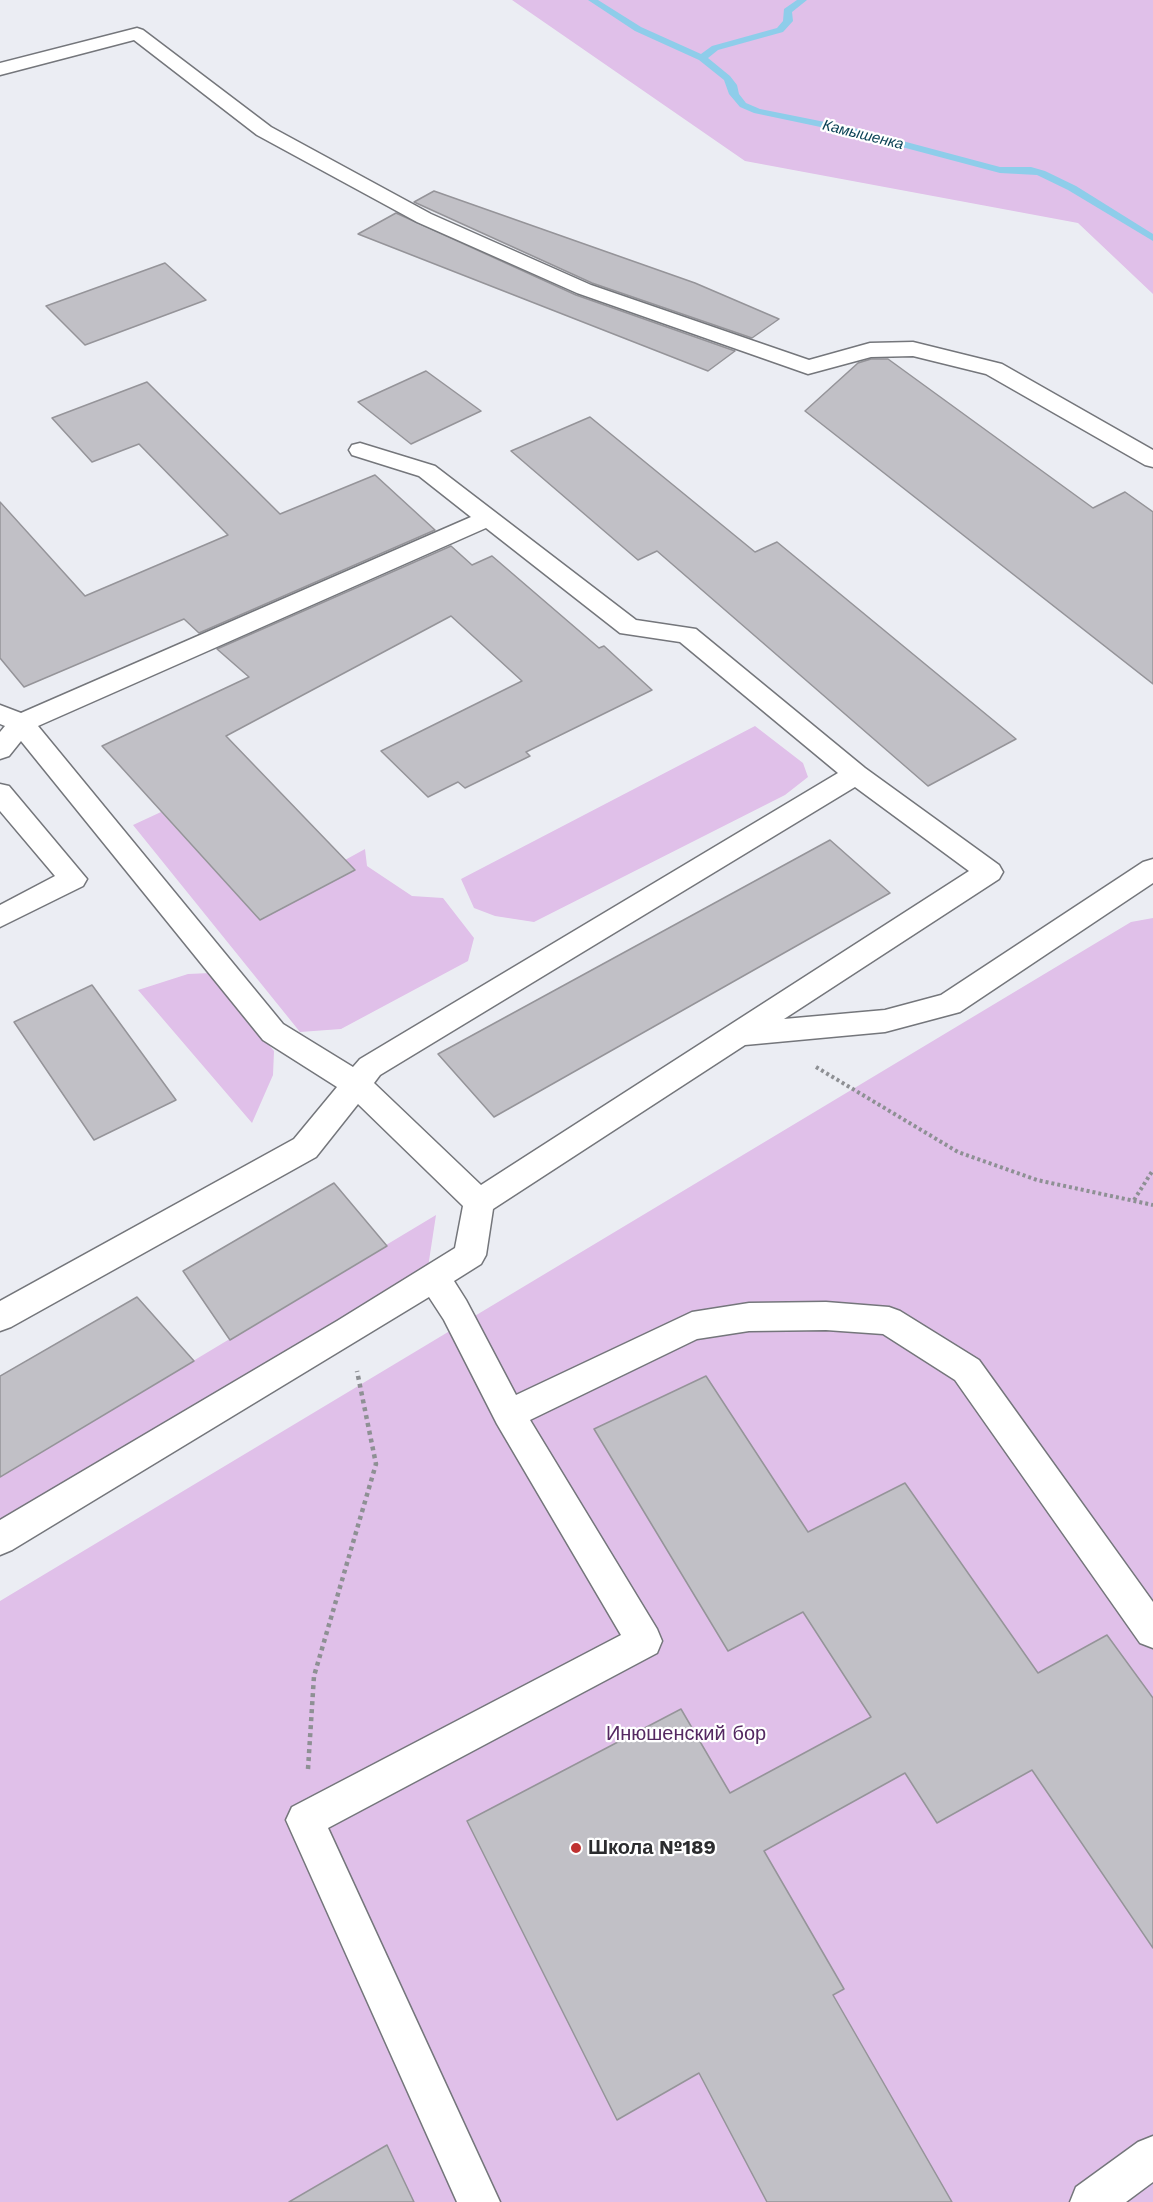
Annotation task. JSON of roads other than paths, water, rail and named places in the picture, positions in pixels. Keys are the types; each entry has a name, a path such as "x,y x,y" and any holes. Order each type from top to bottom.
{"lane":[{"path":"0,69 137,34 264,130 424,218 584,289 808,367 870,350 913,349 994,369 1153,460"},
{"path":"0,1539 470,1256 479,1202 750,1033 989,872 856,774 687,635 629,627 426,471 360,450"},
{"path":"0,750 11,719 488,518"},
{"path":"11,719 273,1032 356,1084 479,1202"},
{"path":"0,1317 305,1148 370,1067 856,774"},
{"path":"0,793 73,879 0,917"},
{"path":"750,1033 885,1021 950,1004 1153,869"},
{"path":"434,1278 455,1310 509,1414 644,1641 305,1820 479,2202"},
{"path":"509,1414 692,1326 749,1317 826,1316 889,1321 968,1370 1153,1631"},
{"path":"1090,2202 1153,2157"}],"waterway":[{"name":"Камышенка","path":"592,0 638,29 702,58"},
{"path":"702,58 715,48 780,30 788,21 787,11 803,0"},
{"name":"Камышенка","path":"702,58 727,78 734,94 743,105 757,111 850,130 1000,170 1031,170 1041,173 1072,188 1153,238"}],"place":[{"name":"Школа №189","path":"576,1848"}],"park label":[{"name":"Инюшенский бор","path":"686,1734"}]}
